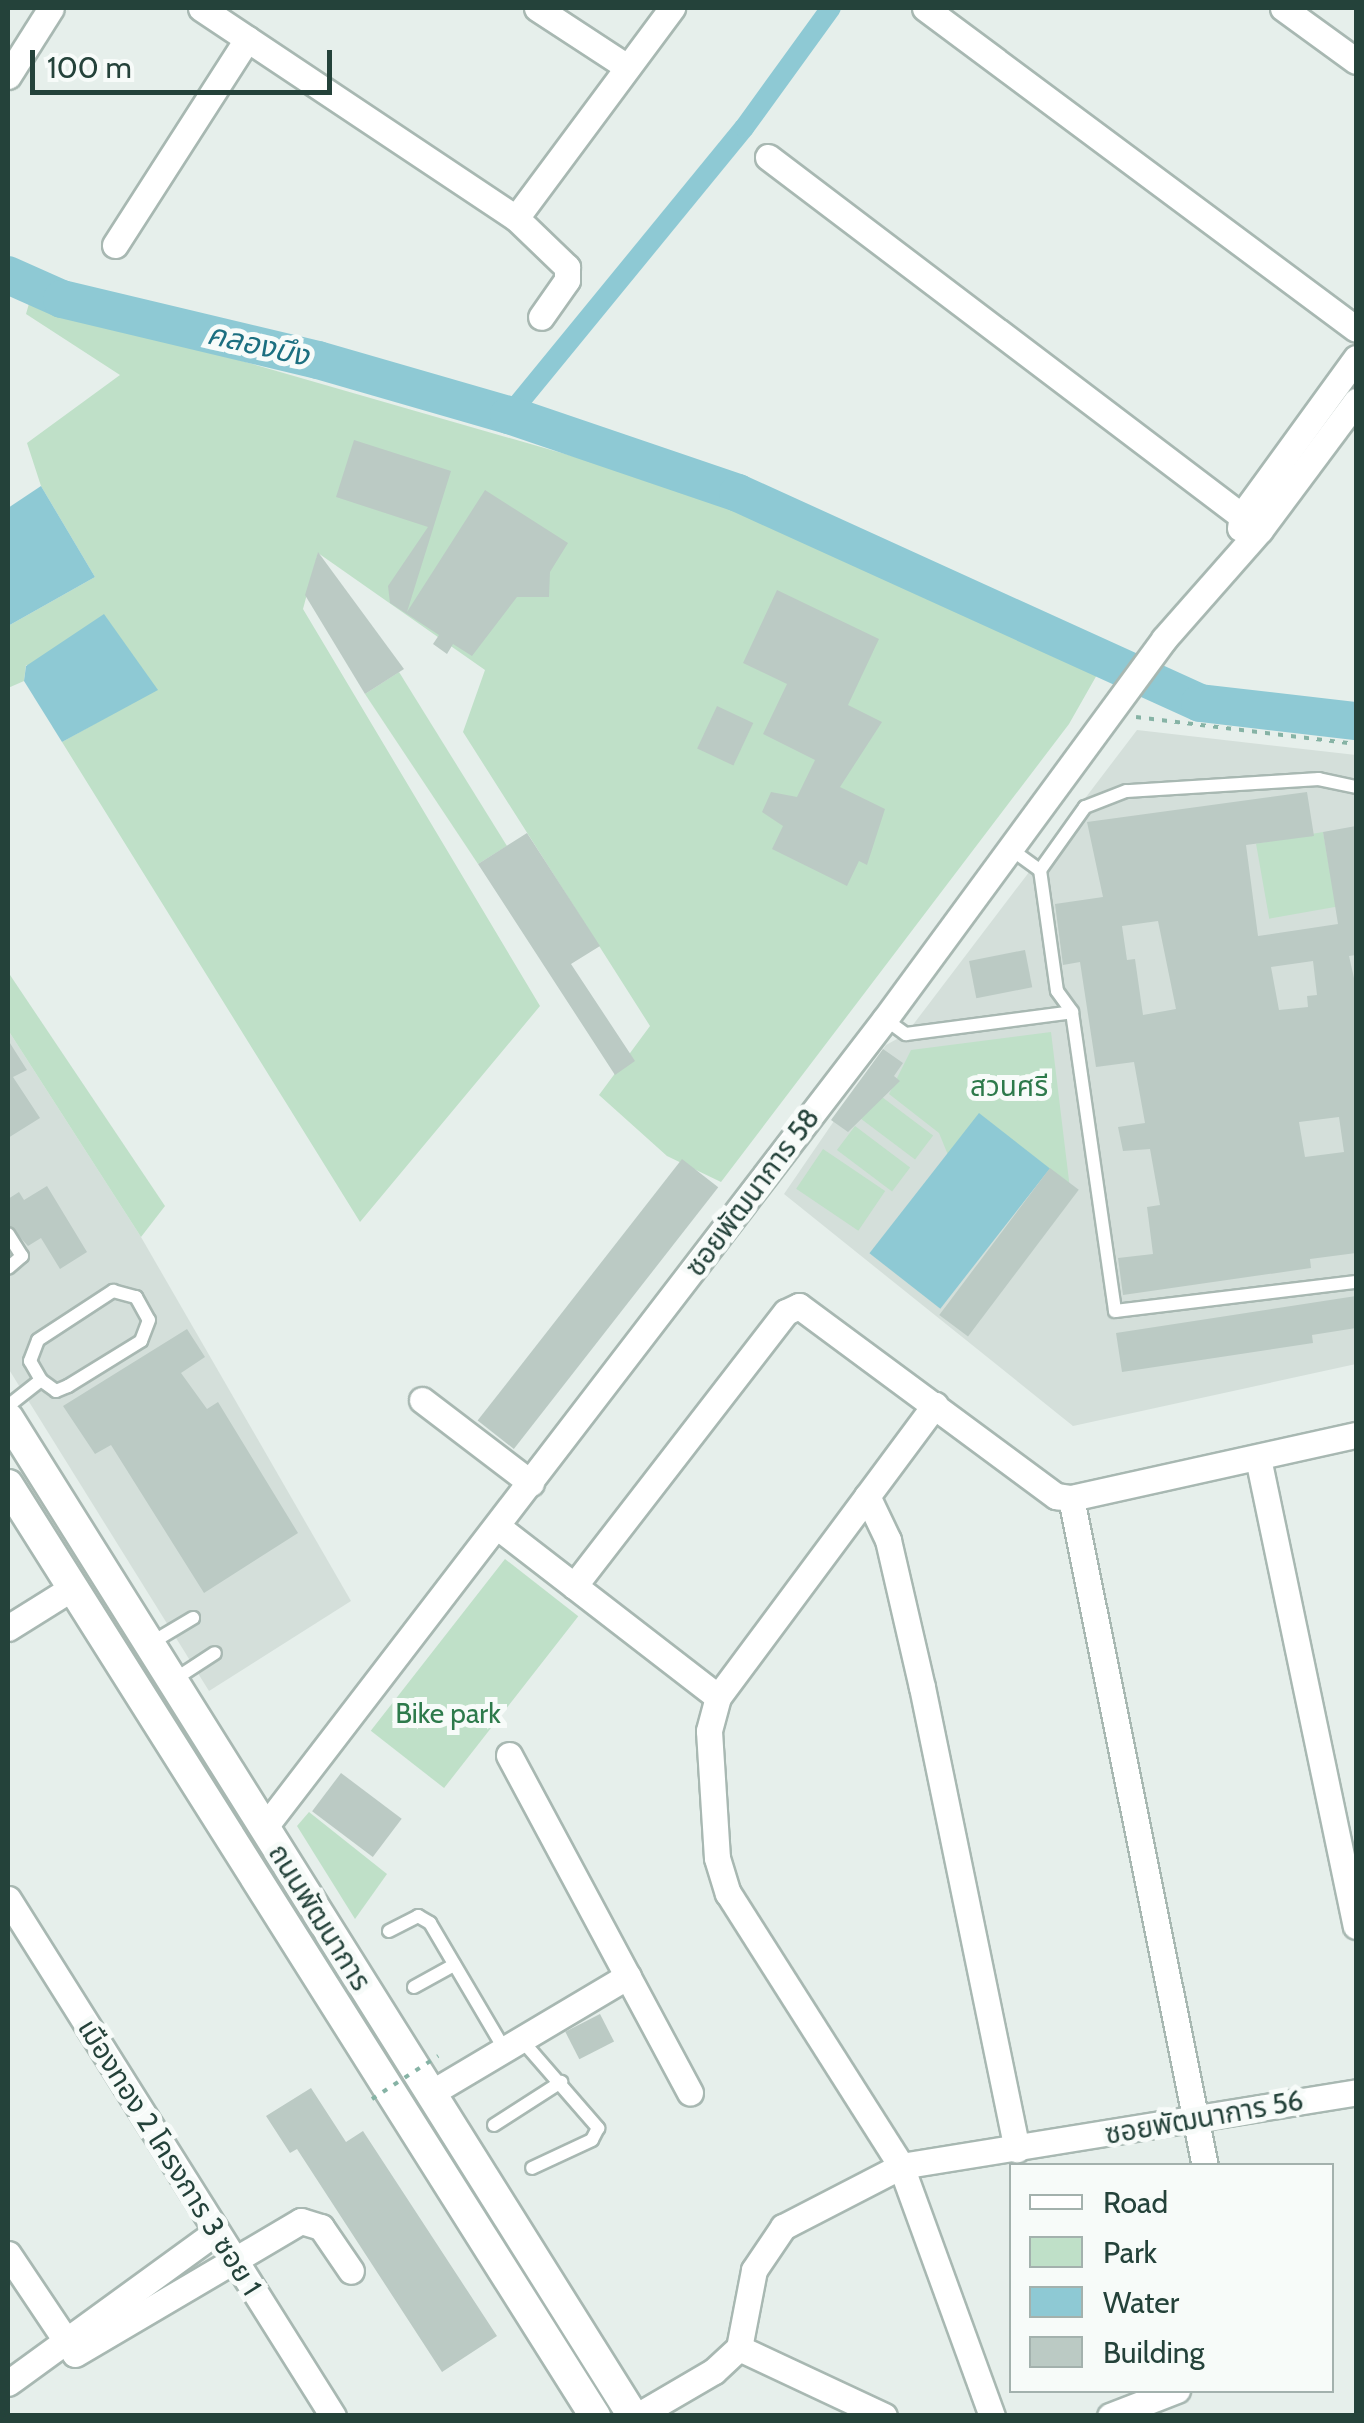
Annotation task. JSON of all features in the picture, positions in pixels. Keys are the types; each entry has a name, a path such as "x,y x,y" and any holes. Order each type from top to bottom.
{"main road":[{"name":"ถนนพัฒนาการ","path":"8,1418 635,2416"},
{"name":"ถนนพัฒนาการ","path":"8,1485 595,2416"},
{"path":"72,1588 96,1557"},
{"path":"234,1845 264,1828"}],"street":[{"path":"8,76 52,8"},
{"path":"200,8 516,218 568,267 567,280 541,317"},
{"path":"537,8 627,67"},
{"path":"516,218 672,8"},
{"path":"925,8 1356,329"},
{"path":"1283,8 1356,60"},
{"path":"114,245 247,38"},
{"path":"768,157 1251,522"},
{"name":"ซอยพัฒนาการ 58","path":"264,1828 498,1527 1012,850 1164,638 1234,552 1356,358"},
{"name":"ซอยพัฒนาการ 58","path":"1251,522 1356,401"},
{"path":"574,1586 793,1308 806,1309 1039,1488 1071,1498 1356,1435"},
{"path":"422,1400 531,1483"},
{"path":"935,1405 718,1697 709,1731 717,1858 728,1893 901,2166 992,2416"},
{"path":"1258,1458 1356,1926"},
{"path":"868,1496 888,1540 922,1688 1017,2149"},
{"path":"1071,1498 1204,2163"},
{"path":"498,1527 718,1697"},
{"path":"8,1628 72,1588"},
{"path":"508,1754 690,2092"},
{"name":"เมืองทอง 2 โครงการ 3 ซอย 1","path":"8,1900 333,2416"},
{"path":"431,2094 511,2042 628,1976"},
{"name":"ซอยพัฒนาการ 56","path":"739,2348 764,2249 802,2212 901,2166 1017,2149 1048,2155 1195,2116 1356,2092"},
{"path":"8,2254 63,2342 76,2354 301,2221 313,2222 351,2271"},
{"path":"8,2383 216,2232"},
{"path":"635,2416 714,2371 739,2348 884,2416"},
{"path":"1110,2416 1169,2393"}],"lane":[{"path":"1356,787 1319,779 1126,791 1085,806 1040,870 1057,990 1072,1012 1115,1311 1356,1282"},
{"path":"1012,850 1040,870"},
{"path":"884,1019 906,1034 1072,1012"},
{"path":"8,1234 22,1256 8,1268"},
{"path":"112,1291 136,1296 148,1320 142,1341 56,1391 41,1380 30,1361 38,1340 112,1291"},
{"path":"8,1406 41,1380"},
{"path":"149,1645 193,1618"},
{"path":"172,1681 216,1654"},
{"path":"389,1931 424,1918 511,2042 562,2082 594,2120 598,2134 532,2168"},
{"path":"414,1987 454,1965"},
{"path":"494,2125 562,2082"}],"path":[{"path":"1126,715 1356,744"},
{"path":"372,2098 438,2056"}],"shaded area":[{"path":"1137,730 1356,755 1356,1364 1073,1426 784,1194 886,1045 906,1034"},
{"path":"8,1030 141,1237 351,1601 209,1691 8,1368"}],"green space":[{"path":"30,300 652,479 866,562 1098,673 1069,724 721,1182 667,1156 599,1095 650,1026 463,732 485,670 318,553 303,609 540,1006 360,1222 62,742 157,689 26,665 24,681 8,688 8,626 95,577 41,486 27,443 120,375 26,314"},
{"path":"399,672 507,846 478,864 365,694"},
{"path":"1323,832 1336,907 1269,919 1256,844"},
{"path":"8,972 165,1206 141,1237 8,1030"},
{"name":"สวนศรี","path":"1051,1032 1070,1189 975,1121 948,1155 939,1133 889,1094 911,1050"},
{"path":"878,1094 933,1136 915,1159 860,1118"},
{"path":"855,1126 910,1168 892,1191 837,1150"},
{"path":"823,1149 885,1191 858,1231 796,1189"},
{"name":"Bike park","path":"505,1559 578,1616 444,1788 371,1731"},
{"path":"309,1812 387,1874 355,1919 297,1826"}],"water":[{"path":"41,486 95,577 8,626 8,508"},
{"path":"104,614 158,690 62,742 24,681 26,666"},
{"path":"979,1113 1050,1168 940,1309 869,1253"}],"building":[{"path":"354,440 451,471 407,612 485,490 568,543 550,572 549,597 517,597 472,656 453,644 447,654 433,644 439,635 390,603 388,586 428,527 336,497"},
{"path":"318,552 404,669 365,694 305,595"},
{"path":"777,590 879,639 848,705 882,722 840,787 885,809 867,865 859,861 847,886 772,849 783,826 762,812 771,792 797,797 815,760 763,734 787,684 743,663"},
{"path":"717,706 753,723 733,766 697,749"},
{"path":"1307,792 1314,836 1246,845 1258,936 1338,924 1323,832 1356,826 1356,955 1349,956 1356,987 1356,1253 1310,1259 1311,1268 1123,1295 1118,1258 1153,1254 1147,1207 1160,1205 1150,1149 1123,1151 1118,1127 1145,1123 1134,1062 1096,1067 1080,962 1063,965 1055,904 1103,897 1087,822","holes":["1158,921 1176,1009 1143,1015 1135,959 1127,960 1122,926","1313,961 1317,995 1307,996 1308,1007 1279,1010 1271,967","1339,1117 1344,1152 1305,1157 1299,1122"]},
{"path":"527,833 600,946 571,964 635,1061 615,1075 478,864"},
{"path":"1025,950 1032,987 976,998 969,961"},
{"path":"8,1040 27,1070 13,1077 40,1118 8,1138"},
{"path":"883,1049 903,1063 894,1076 900,1081 848,1132 831,1120"},
{"path":"682,1159 718,1187 514,1449 478,1421"},
{"path":"1050,1168 1079,1190 968,1337 939,1315"},
{"path":"47,1186 87,1252 60,1269 41,1238 28,1246 8,1224 8,1199 19,1192 24,1200"},
{"path":"1356,1296 1356,1328 1312,1335 1313,1343 1122,1372 1116,1333"},
{"path":"187,1329 205,1357 181,1373 207,1409 218,1402 298,1533 204,1593 111,1445 95,1454 63,1406"},
{"path":"341,1773 402,1819 373,1857 312,1811"},
{"path":"600,2014 614,2042 579,2059 565,2032"},
{"path":"311,2088 346,2142 363,2131 497,2336 442,2372 297,2149 290,2153 266,2116"}],"waterway":[{"path":"509,415 744,128 831,8"},
{"name":"คลองบึง","path":"8,275 62,299 318,360 509,415 738,493 1200,703 1356,721"}]}
